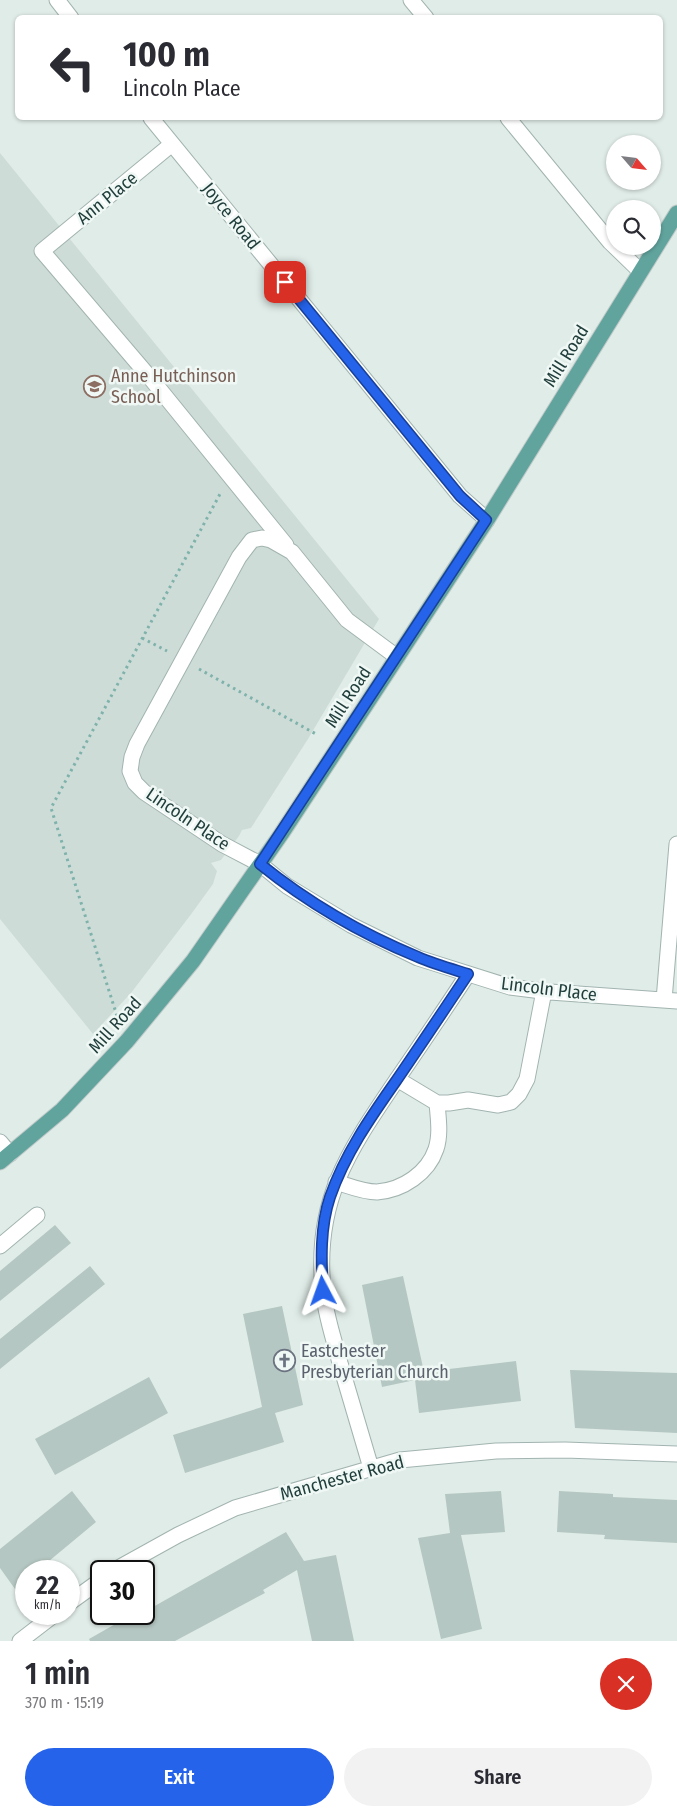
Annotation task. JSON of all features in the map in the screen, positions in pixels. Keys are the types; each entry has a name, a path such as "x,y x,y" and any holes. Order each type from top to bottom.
{"main road":[{"name":"Mill Road","path":"5,1158 62,1110 127,1042 193,961 260,864 486,520 677,214"}],"street":[{"path":"57,0 69,15"},
{"path":"411,0 424,15"},
{"name":"Joyce Road","path":"153,120 460,496 486,520"},
{"path":"510,120 610,242 640,271"},
{"name":"Ann Place","path":"172,144 42,251 152,380 292,552"},
{"name":"Lincoln Place","path":"397,657 347,620 292,552 271,540 262,538 252,540 239,557 137,744 132,757 130,771 135,783 162,805 222,844 260,864 287,886 351,925 418,958 510,987 671,1001"},
{"path":"671,1001 677,844"},
{"path":"371,1468 329,1324 323,1291 321,1263 323,1228 330,1198 344,1162 363,1130 468,974"},
{"path":"397,1079 437,1102 449,1103 468,1100 498,1104 511,1102 519,1094 527,1079 544,991"},
{"path":"336,1182 360,1190 378,1192 399,1187 418,1176 429,1163 436,1148 439,1126 437,1102"},
{"path":"0,1142 5,1158"},
{"path":"0,1246 37,1215"},
{"name":"Manchester Road","path":"133,1560 178,1535 235,1508 400,1460 496,1451 565,1450 677,1454"},
{"path":"20,1641 41,1625"}],"path":[{"path":"142,638 316,734"}],"shaded area":[{"name":"Anne Hutchinson School","path":"0,153 379,619 308,739 251,828 242,830 221,860 211,863 217,871 213,884 131,993 93,1034 0,919"}],"building":[{"path":"55,1225 71,1243 0,1301 0,1271"},
{"path":"90,1266 105,1284 0,1369 0,1339"},
{"path":"403,1276 424,1372 516,1361 521,1401 419,1413 415,1380 382,1387 362,1285"},
{"path":"282,1306 303,1405 275,1413 284,1442 185,1473 173,1435 262,1407 243,1314"},
{"path":"570,1370 677,1373 677,1433 575,1428"},
{"path":"149,1377 168,1413 55,1475 35,1439"},
{"path":"72,1491 96,1522 50,1560 15,1560 15,1589 0,1568 0,1549"},
{"path":"501,1491 505,1532 461,1535 482,1629 441,1639 418,1538 450,1533 445,1494"},
{"path":"559,1491 613,1494 613,1497 677,1500 677,1543 604,1539 605,1535 557,1532"},
{"path":"286,1532 304,1561 336,1555 354,1641 312,1641 297,1570 263,1590 265,1593 175,1641 90,1641 89,1639 114,1625 155,1625 155,1606"}],"place":[{"name":"Anne Hutchinson School","path":"95,386"},
{"name":"Eastchester Presbyterian Church","path":"285,1361"}],"route":[{"path":"285,282 464,502 486,520 260,864 287,886 351,925 418,958 468,974 363,1130 344,1162 330,1198 323,1228 321,1263 323,1291"}]}
